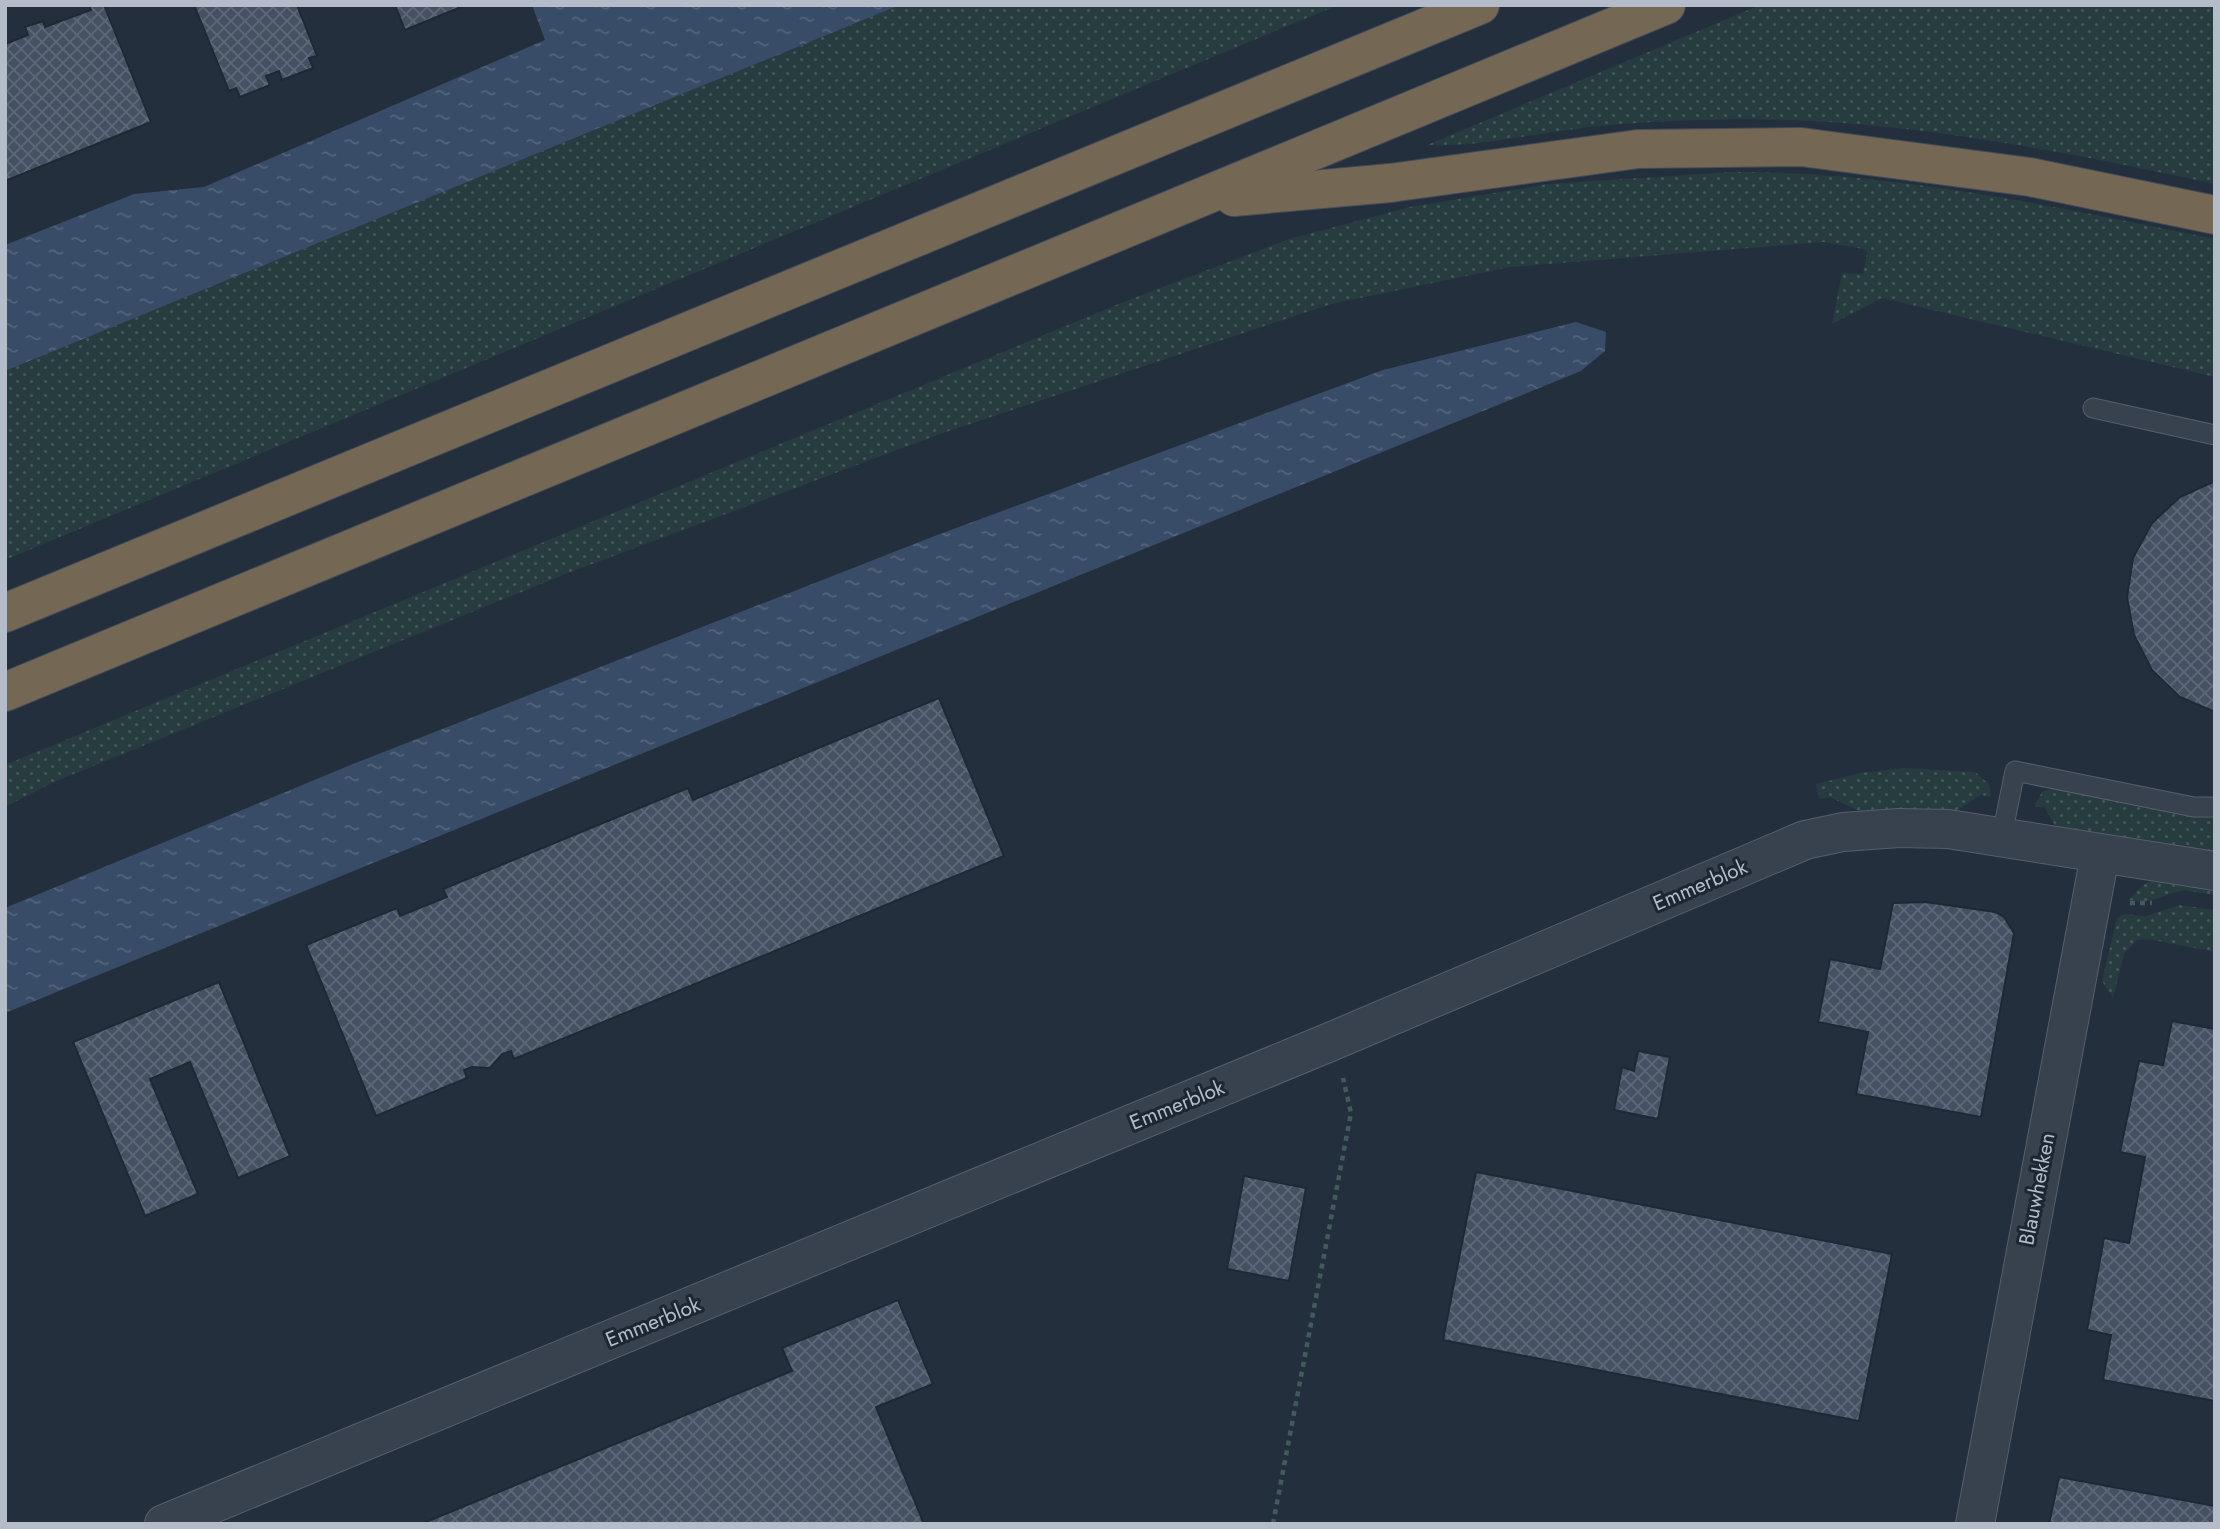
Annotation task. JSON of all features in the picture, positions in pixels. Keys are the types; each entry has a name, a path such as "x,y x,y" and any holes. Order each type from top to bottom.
{"highway":[{"path":"5,613 1480,5"},
{"path":"5,692 1666,5"},
{"path":"1197,201 1391,183 1638,149 1801,147 2030,177 2215,215"}],"street":[{"name":"Emmerblok","path":"164,1524 1330,1042 1805,840 1843,832 1899,828 1948,830 2215,871"},
{"name":"Blauwhekken","path":"1975,1524 2100,855"}],"lane":[{"path":"2093,408 2215,435"},
{"path":"2001,840 2015,771 2194,807 2215,807"}],"path":[{"path":"1273,1524 1351,1113 1349,1098 1330,1042"}],"green space":[{"path":"900,5 1338,5 5,560 5,371"},
{"path":"1760,5 2215,5 2215,184 2038,148 1858,124 1798,120 1738,119 1636,123 1483,142 1427,145"},
{"path":"1732,172 1793,173 1914,184 2035,203 2215,239 2215,377 1882,298 1832,324 1842,273 1863,274 1867,253 1863,249 1824,242 1510,267 1331,304 940,434 568,573 54,782 5,807 5,765 1121,303 1289,239 1410,207 1548,184"},
{"path":"1903,768 1975,772 1989,784 1991,797 1981,795 1954,812 1863,813 1830,797 1819,799 1816,784 1860,773"},
{"path":"2052,789 2215,818 2215,858 2058,830 2044,807 2035,807 2043,791"},
{"path":"2154,879 2215,883 2215,895 2183,890 2145,902 2128,900 2143,885"},
{"path":"2180,905 2215,910 2215,952 2148,939 2137,940 2124,954 2113,998 2102,981 2117,918 2124,914 2146,916"}],"water":[{"path":"532,5 900,5 5,371 5,245 134,194 204,187 545,40"},
{"path":"1576,322 1606,332 1605,351 1581,371 5,1013 5,908 353,764 932,537 1383,370"}],"building":[{"path":"89,5 104,5 151,122 5,181 5,44 28,35 25,27 43,21 45,27 91,10"},
{"path":"194,5 297,5 317,56 309,58 313,68 282,80 279,71 266,76 270,85 240,97 236,88 229,91"},
{"path":"395,5 466,5 405,30"},
{"path":"2215,481 2215,712 2180,697 2152,670 2134,635 2127,597 2133,558 2152,523 2180,497"},
{"path":"939,698 1004,856 514,1059 511,1051 502,1054 490,1068 472,1067 464,1070 467,1078 376,1116 306,945 397,908 400,916 447,897 443,889 688,788 693,800"},
{"path":"1926,902 1995,912 2004,917 2014,933 1981,1117 1856,1094 1868,1032 1818,1022 1830,959 1880,969 1893,903"},
{"path":"219,982 290,1156 238,1178 190,1062 150,1079 198,1194 145,1216 73,1042"},
{"path":"2172,1021 2215,1029 2215,1401 2103,1380 2111,1335 2087,1330 2104,1238 2129,1243 2145,1157 2120,1152 2139,1061 2163,1065"},
{"path":"1638,1051 1670,1057 1658,1119 1614,1110 1622,1067 1634,1071"},
{"path":"1476,1172 1892,1254 1859,1421 1443,1340"},
{"path":"1244,1176 1306,1188 1289,1281 1227,1269"},
{"path":"898,1300 933,1384 876,1407 924,1524 421,1524 792,1371 782,1348"},
{"path":"2059,1477 2215,1506 2215,1524 2049,1524"}]}
